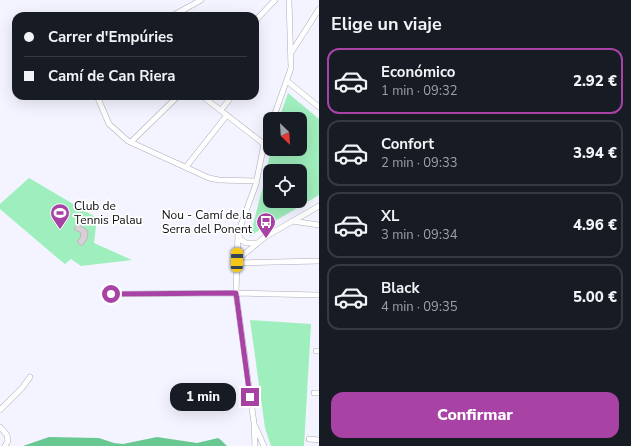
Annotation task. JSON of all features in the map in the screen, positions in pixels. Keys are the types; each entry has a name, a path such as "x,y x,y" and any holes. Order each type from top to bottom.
{"street":[{"path":"179,12 201,0"},
{"path":"259,17 275,0"},
{"path":"276,112 292,68 290,0"},
{"path":"291,53 319,9"},
{"path":"287,81 319,107"},
{"path":"99,100 109,124 131,142 209,178 219,180 256,181"},
{"path":"131,142 174,100"},
{"path":"207,100 263,143"},
{"path":"221,110 229,100"},
{"path":"186,167 227,115"},
{"path":"255,446 254,423 236,293 238,234 256,181 263,149"},
{"path":"237,262 257,243 291,221 319,206"},
{"path":"291,221 319,225"},
{"path":"238,234 240,240 246,243 257,243"},
{"path":"237,262 319,261"},
{"path":"111,294 236,293 319,295"},
{"path":"0,410 22,388 30,377"},
{"path":"254,423 264,446"},
{"path":"0,428 7,435 8,441 5,446"},
{"path":"310,440 319,440"}],"green space":[{"path":"288,93 319,119 319,195 307,202 307,164 268,164 270,156 307,156 307,112 281,112"},
{"name":"Club de Tennis Palau","path":"29,178 97,218 94,243 132,260 81,266 71,259 65,264 61,261 0,209 0,204"},
{"path":"263,187 263,208 297,208 250,236"},
{"path":"250,320 311,324 304,446 271,446 265,428"},
{"path":"49,437 99,438 114,443 123,444 157,437 197,443 218,438 227,446 23,446"}],"building":[{"path":"78,224 88,231 87,239 82,246 77,242 81,233 74,229"}],"place":[{"name":"Club de Tennis Palau","path":"60,230"},
{"name":"Nou - Camí de la Serra del Ponent","path":"266,239"}],"route":[{"path":"111,294 236,293 250,397"}]}
